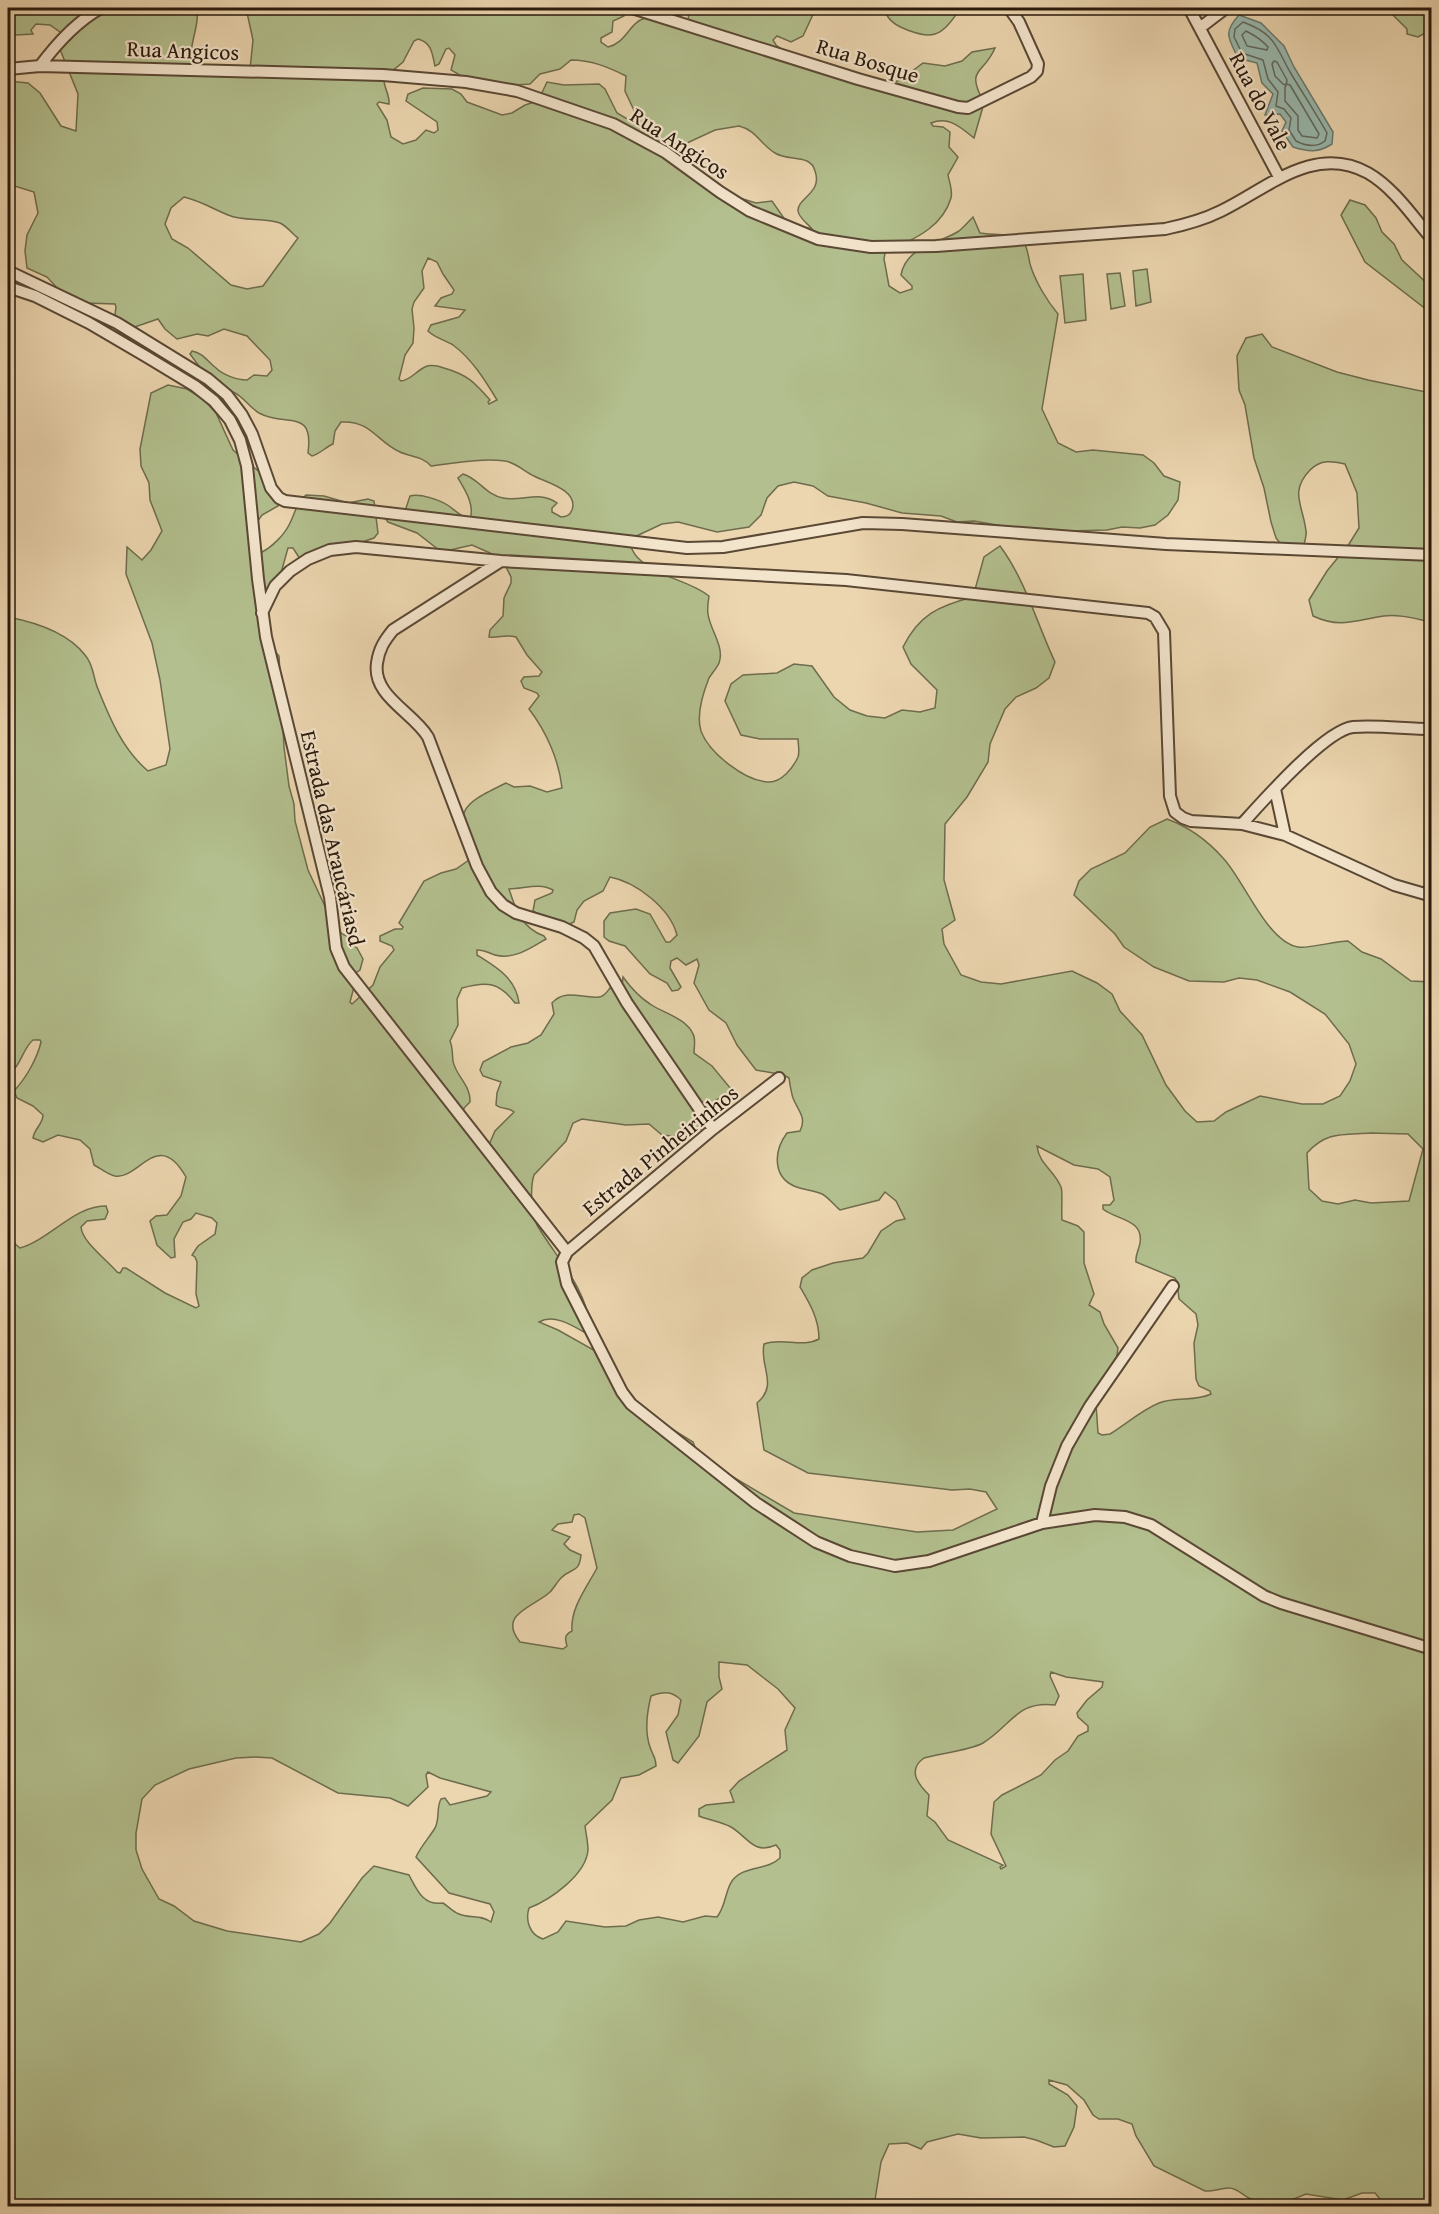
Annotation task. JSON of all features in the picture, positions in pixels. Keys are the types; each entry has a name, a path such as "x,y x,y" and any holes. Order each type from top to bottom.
{"street":[{"path":"40,66 60,40 90,14 101,8"},
{"name":"Rua Bosque","path":"632,8 858,79 968,108 1037,71 1038,64 1019,22 1009,8"},
{"name":"Rua do Vale","path":"1189,8 1279,177 1310,166 1332,164 1351,166 1370,174 1394,195 1431,239"},
{"path":"1201,27 1226,8"},
{"name":"Rua Angicos","path":"8,69 40,66 383,75 466,82 518,91 613,124 665,152 750,211 818,239 871,248 936,246 1164,229 1195,222 1222,211 1279,177"},
{"path":"8,271 117,322 208,379 226,395 242,415 252,434 271,488 279,498 285,501 687,548 723,547 863,523 1166,544 1431,555"},
{"name":"Estrada das Araucáriasd","path":"8,287 35,296 89,323 201,391 214,401 230,420 240,440 247,466 262,613 330,897 336,948 340,959 567,1252"},
{"path":"262,613 275,586 290,571 308,559 330,550 356,547 501,561 846,580 1148,613 1155,617 1164,632 1170,796 1176,812 1191,821 1242,824 1285,835 1394,885 1431,896"},
{"path":"501,561 393,630 382,642 378,654 375,671 377,681 385,693 422,727 428,737 477,866 491,892 503,905 516,913 562,927 594,946 627,1003 713,1129"},
{"path":"1242,824 1275,789 1338,732 1351,727 1431,729"},
{"path":"1275,789 1285,835"},
{"name":"Estrada Pinheirinhos","path":"567,1252 713,1129 779,1078"},
{"path":"567,1252 562,1262 567,1284 622,1392 631,1404 756,1503 816,1542 850,1556 895,1566 929,1561 1042,1523 1095,1515 1125,1517 1151,1526 1264,1596 1431,1649"},
{"path":"1042,1523 1051,1486 1067,1446 1089,1407 1173,1286"}],"green space":[{"path":"8,8 197,8 191,61 197,66 250,69 253,40 246,8 620,8 625,10 624,16 613,21 612,32 601,38 601,42 608,47 614,45 635,24 645,18 664,17 667,12 676,13 688,24 689,8 743,11 744,8 816,8 803,36 791,42 777,36 773,40 784,51 821,66 842,80 872,78 889,84 900,80 923,63 945,66 962,61 972,52 995,48 976,77 984,103 974,138 949,122 931,123 933,126 943,127 950,132 949,147 958,157 948,175 951,198 947,209 933,226 885,253 889,286 900,293 912,289 912,286 901,275 909,258 924,247 959,231 973,217 980,233 1010,235 1022,240 1038,284 1058,314 1042,409 1058,443 1076,452 1093,450 1143,455 1154,463 1164,476 1180,482 1178,500 1168,515 1155,525 1140,528 1069,531 1053,535 974,521 957,522 941,516 902,513 828,496 813,486 794,482 778,486 767,498 761,515 749,527 717,532 678,522 662,524 628,540 636,555 645,564 709,596 708,614 719,645 720,657 718,665 709,678 703,697 699,718 701,731 712,748 729,764 749,777 768,782 782,777 793,766 799,755 798,739 760,739 741,735 725,701 731,684 743,675 777,673 794,664 812,666 834,697 850,710 867,716 885,718 902,710 920,712 935,708 937,690 911,664 903,647 916,627 931,613 973,597 984,557 1000,546 1024,588 1055,662 1049,678 1036,688 1016,697 1005,709 990,744 988,762 967,797 945,824 944,880 955,920 942,929 944,944 961,975 981,982 1001,984 1072,971 1097,983 1112,994 1120,1011 1142,1035 1166,1085 1185,1111 1197,1122 1214,1121 1226,1112 1260,1096 1302,1104 1323,1104 1340,1096 1350,1081 1356,1064 1349,1044 1325,1014 1290,992 1257,980 1239,978 1224,982 1189,981 1154,967 1124,947 1115,934 1074,895 1079,881 1091,869 1125,853 1150,827 1167,819 1190,830 1211,845 1231,868 1266,922 1287,943 1302,947 1348,941 1362,952 1381,959 1411,981 1431,982 1431,2206 1386,2206 1375,2193 1362,2193 1343,2200 1306,2194 1284,2203 1248,2198 1232,2188 1205,2191 1154,2166 1136,2136 1132,2124 1118,2119 1099,2119 1093,2115 1084,2100 1067,2085 1049,2080 1049,2084 1068,2095 1077,2106 1074,2127 1065,2146 1054,2147 1024,2137 981,2138 958,2134 927,2142 921,2149 907,2143 889,2144 881,2162 874,2206 8,2206 8,1238 20,1248 31,1244 84,1211 106,1206 108,1212 105,1219 87,1221 81,1227 90,1245 117,1272 120,1273 123,1268 126,1268 165,1293 196,1308 199,1306 196,1294 197,1262 192,1255 198,1246 215,1234 217,1223 212,1218 196,1213 191,1219 183,1222 174,1239 175,1257 171,1258 157,1245 150,1221 156,1216 167,1215 181,1196 186,1177 176,1163 166,1156 158,1156 124,1175 110,1174 94,1165 90,1149 80,1140 58,1135 43,1142 33,1138 43,1115 33,1106 17,1098 14,1091 31,1068 41,1042 33,1040 16,1067 8,1073 8,617 39,625 78,647 90,663 107,712 124,744 148,771 166,765 170,749 152,643 126,574 127,547 142,560 162,531 150,500 149,483 141,466 140,449 151,393 168,385 187,389 203,399 216,413 233,450 262,474 279,503 278,506 262,515 257,522 257,548 262,552 284,533 298,505 306,495 324,496 348,503 368,499 374,501 378,533 374,538 302,562 293,548 288,548 281,573 266,608 262,636 279,656 284,747 289,786 294,804 295,821 308,870 332,921 342,934 347,936 347,941 357,948 363,959 360,970 351,976 354,987 350,1002 352,1004 373,985 380,967 394,950 392,946 380,941 380,936 395,929 402,929 399,923 424,881 456,869 469,860 463,819 470,804 506,783 514,787 530,786 547,792 562,788 551,746 529,709 539,696 524,688 521,681 524,677 539,676 542,672 527,655 516,637 489,637 490,630 503,616 504,598 511,583 511,577 505,565 490,553 472,545 446,551 439,550 417,533 388,522 383,511 388,507 393,516 405,511 410,496 419,495 441,501 470,519 470,503 458,478 463,474 492,494 503,498 544,497 551,499 557,503 552,508 552,512 561,517 570,513 573,503 571,497 560,488 509,462 477,460 431,466 420,458 392,448 367,428 351,422 341,422 335,431 333,444 312,456 308,453 307,429 302,424 259,413 233,392 230,398 236,429 194,381 206,382 207,377 190,354 192,351 199,354 219,371 235,378 247,380 254,375 267,376 272,370 270,360 247,336 224,329 208,336 197,334 177,339 165,329 158,319 132,328 115,315 115,304 85,303 60,291 47,277 27,268 25,251 27,235 38,213 34,192 8,184 8,81 28,83 40,93 61,126 76,131 78,94 59,47 62,37 60,32 50,25 36,24 31,30 33,34 15,35 8,40","holes":["418,39 429,46 435,66 439,64 446,49 449,48 455,55 451,70 473,83 489,87 530,84 540,74 560,69 571,60 592,63 626,76 625,91 639,121 634,123 617,113 605,89 599,84 564,85 547,82 538,101 502,115 467,102 461,94 452,89 423,88 408,94 406,101 437,122 438,130 434,133 426,130 416,140 403,144 391,137 387,120 377,104 379,102 389,104 384,78 403,62 414,41","739,126 750,131 775,153 807,161 815,170 816,185 801,202 798,211 812,229 788,224 772,201 756,203 727,194 658,144 685,144 715,130","184,197 234,217 280,223 298,238 263,286 247,289 231,285 188,248 172,239 165,224 171,208","428,258 437,262 454,290 452,294 441,298 435,306 465,310 459,317 431,325 428,331 453,345 466,357 497,400 489,404 490,400 470,380 459,373 437,366 427,366 408,379 401,381 399,379 405,355 413,343 412,309 424,288 422,271","610,877 630,884 651,898 660,906 673,925 677,935 670,942 666,942 650,914 636,909 610,913 604,921 604,937 625,946 650,974 667,983 672,991 681,987 670,968 671,961 677,958 686,965 697,959 699,965 694,983 709,1010 726,1023 737,1045 756,1070 789,1078 793,1098 803,1122 800,1131 787,1133 780,1147 777,1162 787,1182 822,1194 840,1210 879,1200 885,1192 896,1201 905,1219 896,1221 881,1231 863,1258 833,1263 812,1270 802,1278 800,1287 816,1318 819,1339 806,1343 771,1342 764,1344 763,1352 768,1382 767,1389 757,1403 764,1450 808,1473 986,1492 997,1509 953,1530 917,1532 794,1513 728,1474 701,1462 693,1442 672,1429 655,1424 630,1399 599,1353 539,1322 556,1320 584,1332 590,1327 577,1286 537,1225 533,1214 534,1175 566,1141 573,1123 582,1119 626,1125 649,1124 662,1135 682,1137 702,1129 714,1110 716,1100 728,1094 731,1089 712,1066 694,1053 694,1038 690,1028 646,1001 623,977 621,993 610,988 601,997 568,995 557,999 552,1003 554,1014 541,1035 483,1062 480,1070 483,1076 501,1082 496,1105 514,1112 495,1131 488,1147 463,1114 464,1108 470,1102 470,1096 454,1066 450,1041 458,1025 457,999 462,988 486,984 498,987 515,1003 519,1003 514,987 504,974 477,955 477,950 502,956 516,955 546,939 530,928 521,918 509,889 537,886 553,890 552,893 535,900 533,911 546,919 567,925 574,922 577,910 584,901 603,891","1344,1134 1408,1134 1423,1149 1409,1201 1371,1203 1355,1200 1338,1204 1322,1201 1309,1189 1307,1153 1322,1141","1037,1146 1074,1165 1098,1169 1110,1177 1114,1200 1110,1205 1103,1205 1103,1209 1128,1221 1138,1229 1140,1243 1136,1262 1175,1278 1179,1299 1196,1314 1198,1325 1194,1343 1196,1379 1199,1386 1210,1391 1211,1394 1199,1398 1159,1403 1110,1434 1098,1433 1096,1404 1116,1361 1118,1348 1100,1312 1089,1305 1094,1294 1084,1263 1084,1232 1078,1226 1062,1220 1061,1187 1044,1162","579,1514 585,1518 597,1568 576,1606 572,1631 566,1636 567,1646 563,1649 520,1642 514,1632 513,1624 520,1612 550,1592 561,1578 579,1565 581,1555 564,1544 570,1537 552,1530 558,1524 572,1522 574,1515","719,1662 747,1665 778,1689 795,1708 785,1730 787,1750 739,1781 730,1791 734,1802 706,1805 699,1809 699,1816 731,1827 751,1844 762,1848 776,1845 780,1850 780,1858 769,1865 742,1872 737,1876 730,1885 717,1917 705,1916 683,1922 658,1917 639,1920 626,1926 605,1927 566,1921 558,1932 543,1939 539,1937 530,1927 529,1908 556,1893 581,1868 588,1850 585,1826 612,1800 621,1778 639,1775 656,1766 647,1734 647,1715 651,1696 666,1693 681,1700 678,1715 666,1732 673,1760 678,1763 699,1736 707,1702 722,1689","1051,1672 1066,1677 1103,1682 1102,1687 1087,1700 1077,1713 1078,1717 1088,1726 1088,1731 1078,1736 1068,1751 1055,1760 1041,1775 1002,1795 994,1802 991,1834 1006,1866 1001,1869 1003,1865 948,1840 935,1822 927,1816 929,1795 918,1782 916,1767 924,1758 963,1750 983,1743 1023,1710 1032,1706 1055,1705 1059,1696 1050,1676","236,1758 272,1758 338,1793 390,1798 408,1806 428,1787 426,1775 428,1772 440,1778 491,1792 487,1796 450,1805 445,1798 441,1799 435,1828 416,1857 449,1893 490,1904 494,1912 491,1922 483,1918 459,1914 443,1903 430,1902 422,1896 409,1875 374,1866 362,1878 330,1923 319,1934 301,1942 227,1931 194,1921 174,1906 159,1899 142,1869 136,1850 136,1833 142,1799 155,1785 189,1769"]},
{"path":"885,8 961,8 943,30 930,35 902,28 891,21"},
{"path":"1386,8 1431,8 1431,30 1418,37 1407,34 1407,29"},
{"path":"1350,200 1365,205 1376,218 1382,232 1394,244 1402,260 1431,287 1431,313 1365,262 1341,215"},
{"path":"1147,269 1151,302 1136,306 1133,271"},
{"path":"1120,273 1125,306 1111,309 1107,274"},
{"path":"1083,274 1086,320 1065,323 1060,276"},
{"path":"1262,334 1272,347 1337,372 1431,393 1431,622 1408,617 1384,616 1340,623 1313,616 1309,600 1359,528 1357,493 1345,464 1322,462 1318,464 1310,470 1300,485 1299,499 1306,533 1303,549 1286,551 1276,538 1254,458 1245,405 1239,390 1237,356 1246,338"}],"water":[{"path":"1239,15 1261,23 1284,46 1333,132 1332,144 1313,151 1293,147 1282,131 1286,122 1280,114 1265,115 1273,94 1262,83 1257,63 1238,58 1230,40 1229,31"}]}
